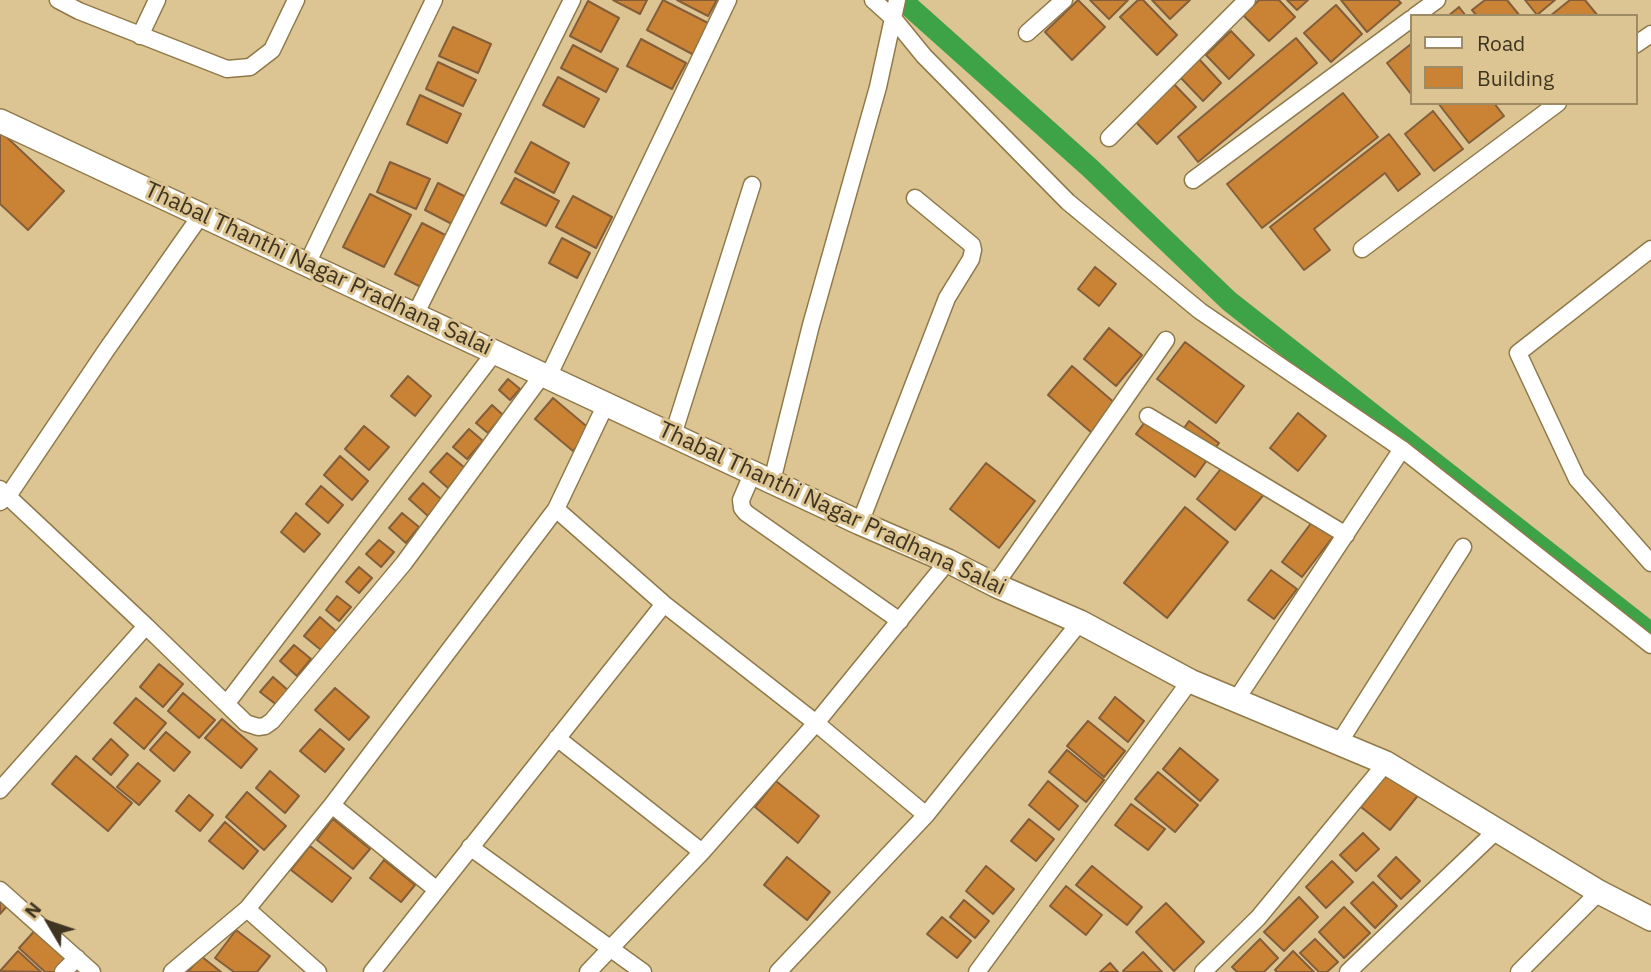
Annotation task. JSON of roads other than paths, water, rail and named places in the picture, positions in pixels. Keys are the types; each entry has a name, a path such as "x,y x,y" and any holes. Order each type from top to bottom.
{"main road":[{"name":"Thabal Thanthi Nagar Pradhana Salai","path":"0,121 860,523 1080,622 1189,681 1386,763 1599,892 1651,919"}],"street":[{"path":"58,0 140,36 227,69 250,67 272,50 296,0"},
{"path":"140,36 158,0"},
{"path":"307,264 434,0"},
{"path":"415,314 572,0"},
{"path":"201,215 3,496 146,626 246,723 258,727 272,721 404,563 545,375 728,0"},
{"path":"873,0 894,11 924,56 1068,202 1200,311 1402,449 1651,645"},
{"path":"1027,33 1064,0"},
{"path":"1109,138 1247,0"},
{"path":"1417,14 1437,0"},
{"path":"894,11 878,86 811,325 762,477 741,500 746,513 900,621"},
{"path":"1193,180 1410,19"},
{"path":"1362,249 1555,105"},
{"path":"673,435 752,185"},
{"path":"860,523 947,298 971,260 973,250 972,245 915,198"},
{"path":"1651,249 1518,353 1577,479 1651,563"},
{"path":"995,585 1166,340"},
{"path":"227,703 495,352"},
{"path":"172,972 247,909 332,805 556,509 606,404"},
{"path":"1147,416 1346,535"},
{"path":"1236,700 1402,449"},
{"path":"556,509 664,604 816,723 926,815"},
{"path":"1339,743 1463,547"},
{"path":"588,972 702,852 816,723 948,561"},
{"path":"372,972 664,604"},
{"path":"778,972 926,815 1080,622"},
{"path":"0,790 146,626"},
{"path":"977,972 1189,681"},
{"path":"557,738 702,852"},
{"path":"1203,972 1258,918 1386,763"},
{"path":"332,805 437,890"},
{"path":"1348,972 1498,829"},
{"path":"470,847 643,972"},
{"path":"0,890 92,972"},
{"path":"1519,972 1599,892"},
{"path":"247,909 318,972"},
{"path":"63,972 77,958"}],"waterway":[{"path":"902,0 1090,168 1229,301 1651,633"}]}
